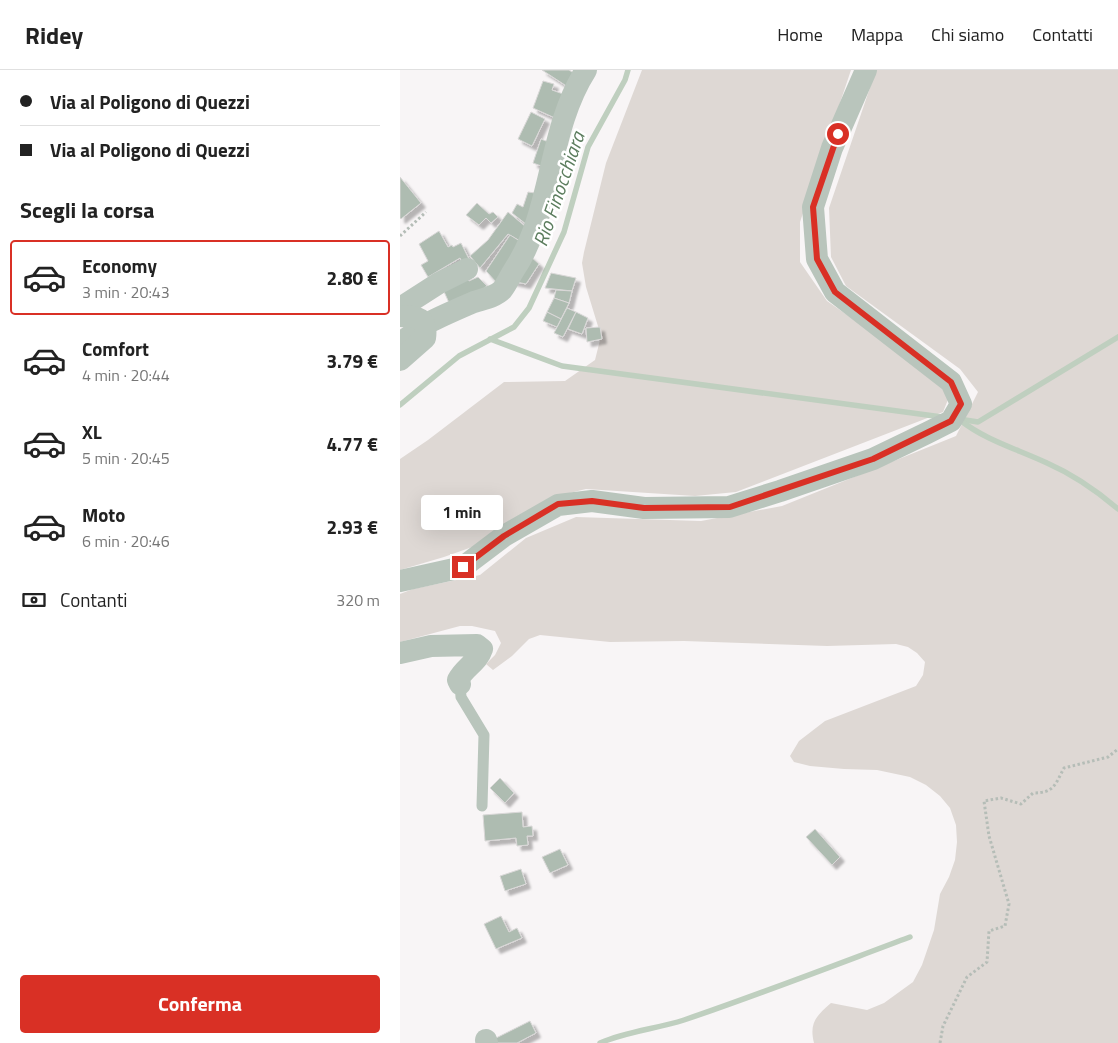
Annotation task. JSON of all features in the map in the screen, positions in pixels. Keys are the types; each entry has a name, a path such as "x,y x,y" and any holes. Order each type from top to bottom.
{"street":[{"path":"416,331 458,308 494,295 501,290 524,254 538,221 559,130 566,108 586,70"},
{"path":"400,581 463,567 504,536 558,504 592,501 644,508 730,507 873,459 951,421 961,404 951,382 835,292 817,259 813,207 832,148 866,70"},
{"path":"400,308 439,282 467,269"},
{"path":"400,316 413,316 419,319 426,327 426,332 425,338 400,360"},
{"path":"400,653 431,646 478,645 482,649 480,654 460,675 458,680 460,684"}],"lane":[{"path":"460,684 461,698 484,734 482,806"}],"path":[{"path":"400,236 426,212"},
{"path":"940,1043 943,1026 967,977 987,962 989,931 1005,926 1009,904 989,836 984,801 1001,798 1021,804 1033,793 1045,793 1055,785 1064,768 1108,757 1118,749"}],"shaded area":[{"path":"642,70 851,70 800,222 800,262 827,301 945,383 949,397 943,412 736,492 695,496 586,489 549,498 475,546 400,570 400,459 504,382 565,381 595,360 601,336 586,287 582,263 606,163"},
{"path":"876,70 1118,70 1118,1043 814,1043 812,1030 815,1020 831,1003 867,1010 884,1003 913,982 922,965 934,930 940,894 955,860 956,825 950,808 940,796 926,785 910,777 877,770 810,766 794,762 790,756 799,741 825,721 916,686 923,675 925,662 908,647 896,644 827,646 684,641 610,642 540,635 529,639 512,656 493,670 486,664 495,655 501,643 495,631 472,626 460,626 400,642 400,594 413,589 480,575 526,538 576,517 701,521 782,506 956,436 978,392 960,369 846,286 831,257 829,208"}],"building":[{"path":"542,70 569,70 578,76 568,87"},
{"path":"543,81 554,84 552,90 563,94 555,118 533,108"},
{"path":"531,112 545,119 532,146 518,139"},
{"path":"541,139 551,143 544,167 533,163"},
{"path":"400,177 421,203 401,219 400,218"},
{"path":"528,192 542,194 531,228 512,213 517,204 523,207"},
{"path":"477,203 489,214 493,212 498,217 491,223 486,218 479,225 466,215"},
{"path":"508,212 526,227 520,241 508,234 480,268 470,256 488,240"},
{"path":"439,231 448,247 461,243 469,259 463,264 460,258 428,277 421,265 428,261 419,244"},
{"path":"510,235 523,243 496,282 486,271"},
{"path":"529,255 539,264 526,284 512,281"},
{"path":"551,273 576,278 572,291 545,288"},
{"path":"465,274 469,281 478,277 487,286 476,294 450,305 441,285"},
{"path":"556,290 572,291 569,303 554,298"},
{"path":"554,298 569,303 561,319 547,312"},
{"path":"567,308 576,312 563,337 554,333"},
{"path":"547,312 561,319 557,327 543,321"},
{"path":"576,312 588,318 582,334 568,329"},
{"path":"600,327 602,339 587,342 586,328"},
{"path":"500,778 514,793 505,803 490,788"},
{"path":"522,812 523,827 532,826 533,836 527,836 528,845 517,846 516,838 485,841 483,815"},
{"path":"815,829 840,857 832,865 806,837"},
{"path":"560,849 568,865 550,873 542,857"},
{"path":"521,869 526,884 505,891 500,876"},
{"path":"501,916 509,932 517,928 522,938 496,949 484,924"},
{"path":"530,1021 536,1033 517,1043 488,1042"}],"waterway":[{"name":"Rio Finocchiara","path":"400,405 459,356 514,327 529,308 564,232 588,147 625,80 628,70"},
{"path":"959,419 978,422 1118,337"},
{"path":"490,339 562,366 942,417"},
{"path":"960,420 991,439 1066,472 1093,489 1118,509"},
{"path":"600,1043 684,1020 910,937"}],"route":[{"path":"463,567 504,536 558,504 592,501 644,508 730,507 873,459 951,421 961,404 951,382 835,292 817,259 813,207 838,134"}]}
